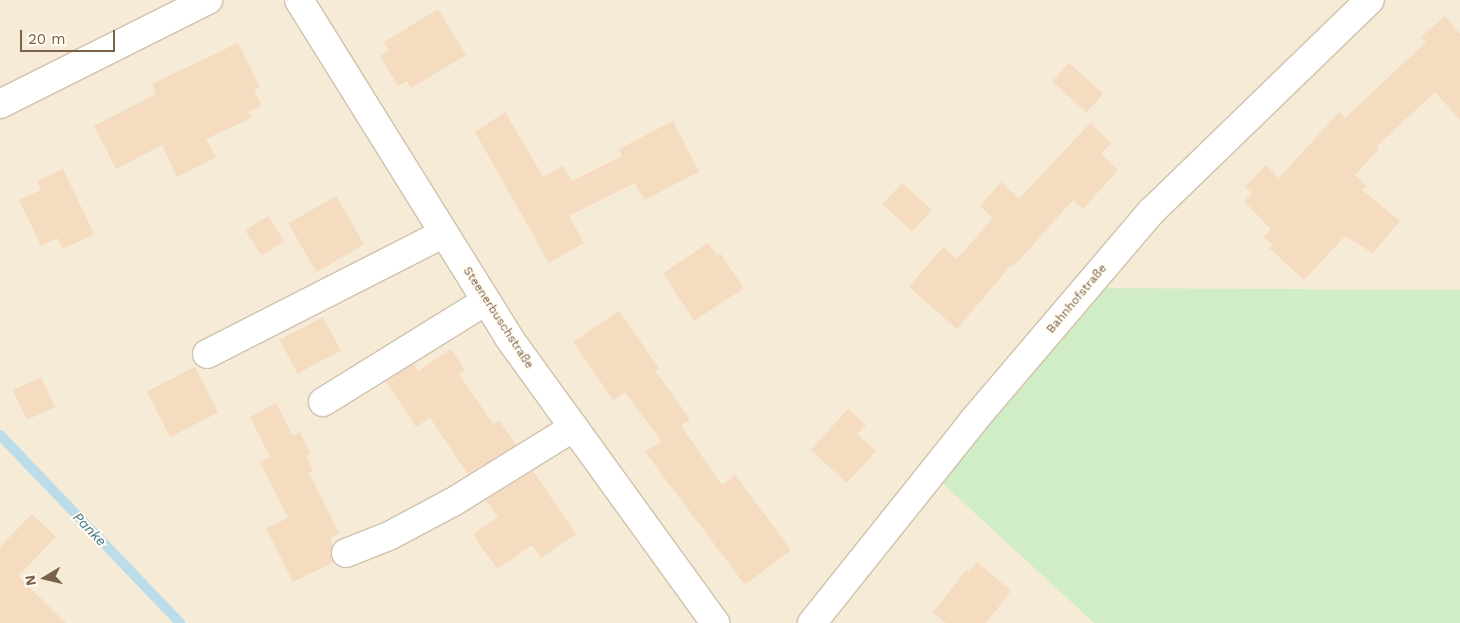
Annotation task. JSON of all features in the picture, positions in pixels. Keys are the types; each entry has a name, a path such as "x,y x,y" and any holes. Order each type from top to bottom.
{"street":[{"path":"0,104 208,0"},
{"name":"Steenerbuschstraße","path":"299,0 486,301 715,623"},
{"name":"Bahnhofstraße","path":"812,623 973,421 1152,211 1370,0"},
{"path":"207,354 444,233"},
{"path":"323,402 486,301"},
{"path":"346,553 389,536 453,502 574,427"}],"shaded area":[{"path":"0,0 1460,0 1460,291 940,480 1094,623 0,623"}],"green space":[{"path":"1087,288 1460,290 1460,623 1094,623 939,480"}],"building":[{"path":"438,9 466,55 411,88 407,81 398,86 380,56 389,51 384,42"},
{"path":"1445,16 1460,34 1460,120 1435,92 1377,146 1379,149 1355,175 1367,186 1362,190 1400,221 1373,253 1345,236 1304,280 1269,248 1272,245 1263,237 1271,229 1244,201 1252,193 1245,187 1266,165 1279,178 1339,112 1345,118 1426,42 1421,37"},
{"path":"238,43 260,87 254,90 262,106 248,112 251,118 206,139 216,157 177,177 162,145 116,169 94,126 156,94 152,84"},
{"path":"1069,63 1103,94 1086,112 1052,82"},
{"path":"505,112 543,177 563,166 572,181 622,156 619,149 673,121 699,172 644,200 635,183 569,216 584,243 549,263 475,132"},
{"path":"1090,123 1111,143 1101,154 1118,170 1083,209 1073,200 1013,267 1011,265 957,329 909,287 943,247 957,259 993,218 980,206 1001,182 1019,199"},
{"path":"63,169 94,234 63,249 57,238 41,246 19,200 41,190 37,181"},
{"path":"902,183 932,210 912,231 883,205"},
{"path":"336,196 364,244 316,272 288,223"},
{"path":"268,216 284,241 262,256 245,231"},
{"path":"708,243 717,256 720,253 744,288 694,321 663,273"},
{"path":"619,311 659,368 655,371 690,419 681,426 722,485 735,475 791,550 745,585 645,452 661,441 625,392 613,400 573,342"},
{"path":"323,317 341,351 298,374 280,340"},
{"path":"451,349 465,370 459,374 493,424 499,420 516,445 468,474 430,418 416,427 386,381 414,364 418,371"},
{"path":"195,367 218,412 170,437 147,392"},
{"path":"41,377 55,407 27,420 13,390"},
{"path":"276,403 293,436 300,432 311,454 306,456 313,471 309,473 339,533 331,538 334,562 293,582 266,528 288,518 260,462 270,457 250,417"},
{"path":"848,409 866,425 857,434 876,451 847,483 811,450"},
{"path":"533,471 576,534 541,558 532,545 497,569 473,534 498,517 486,500"},
{"path":"32,514 56,537 18,576 66,623 0,623 0,547"},
{"path":"977,562 1011,591 986,623 946,623 933,613 966,570 969,572"}],"waterway":[{"name":"Panke","path":"0,435 180,623"}]}
